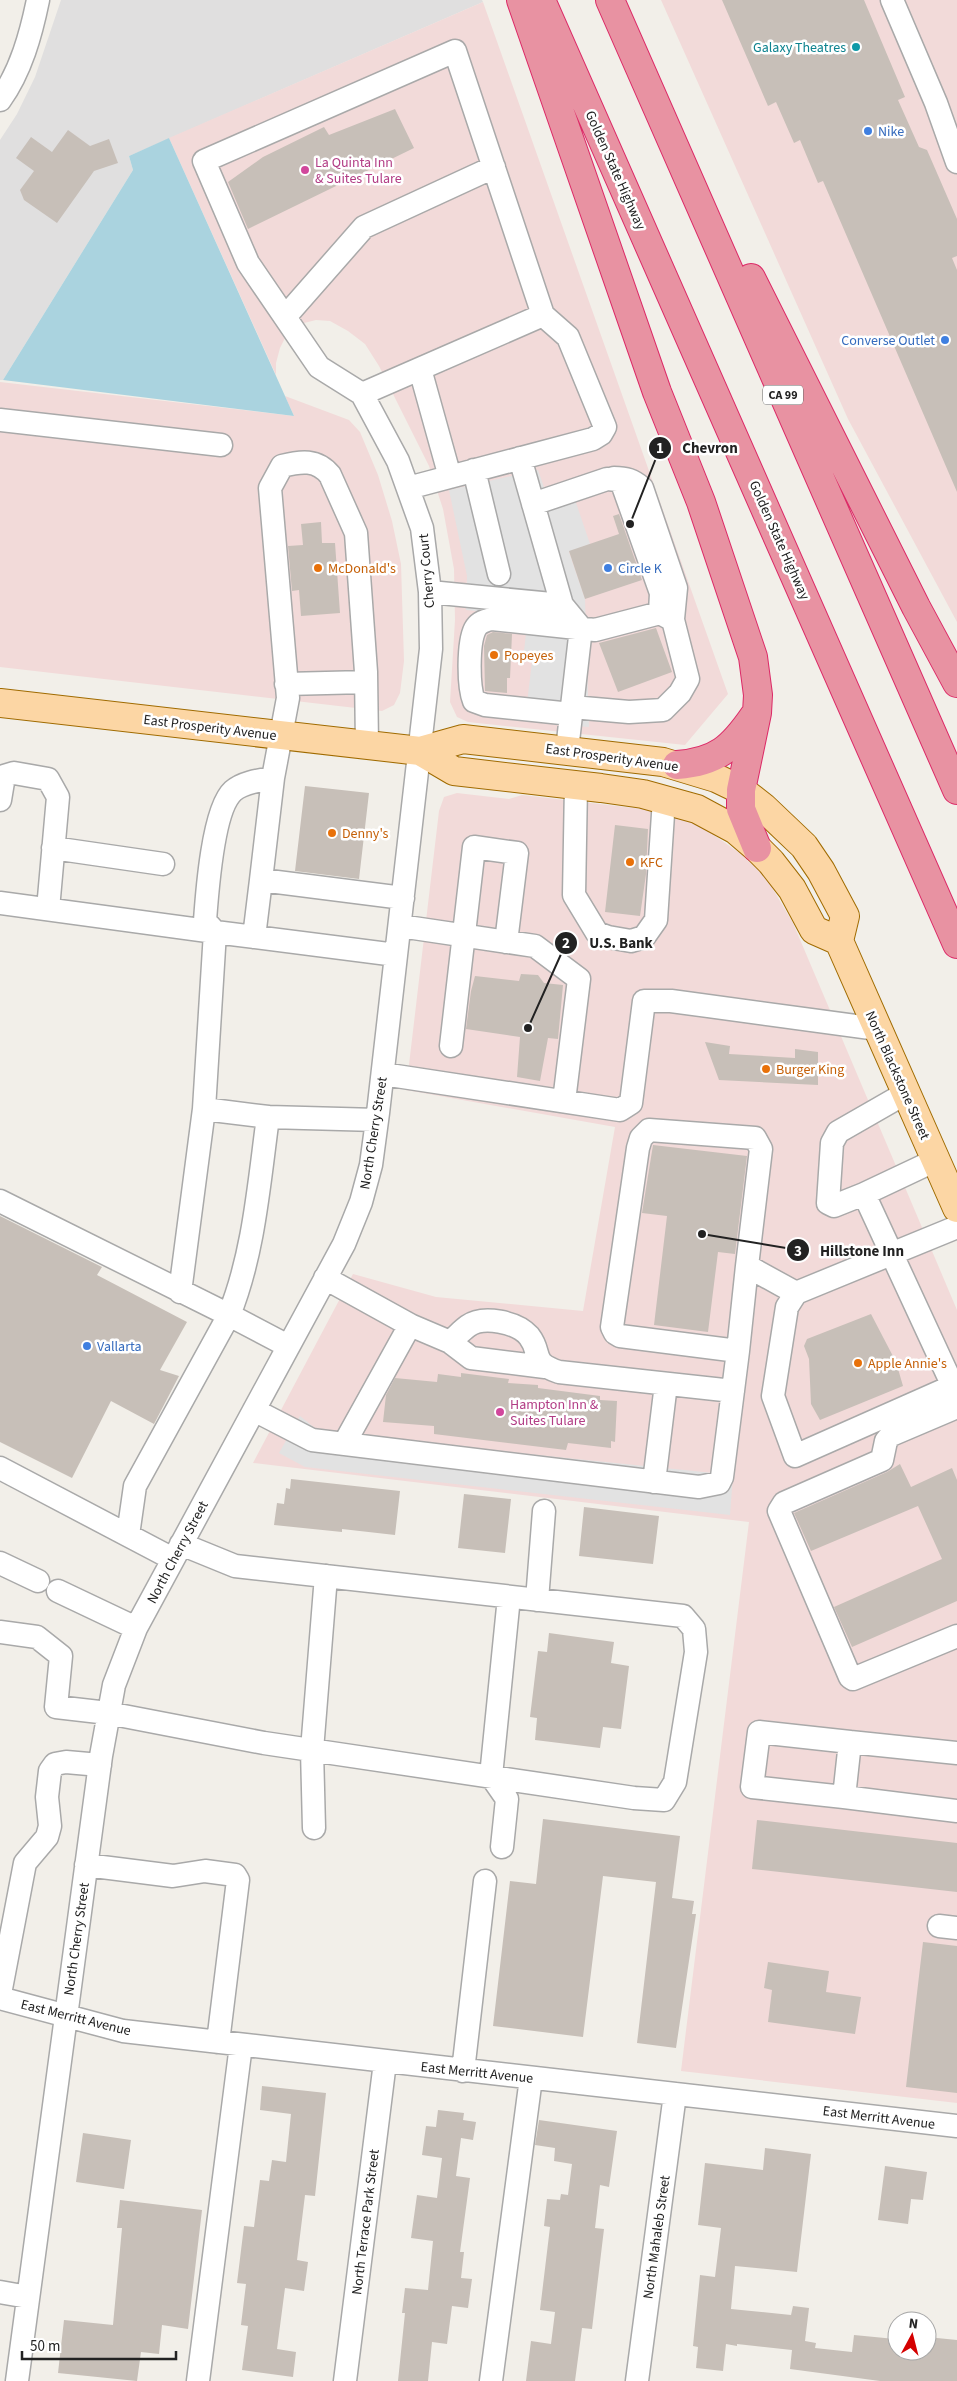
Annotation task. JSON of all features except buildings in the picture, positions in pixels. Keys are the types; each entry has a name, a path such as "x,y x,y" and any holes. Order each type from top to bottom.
{"highway":[{"path":"521,0 657,392 701,502 753,658 756,678 757,712 741,790 741,809 757,848"},
{"name":"Golden State Highway","path":"541,0 957,944"},
{"name":"CA 99","path":"610,0 957,790"},
{"path":"705,216 748,272 916,607 957,682"},
{"path":"677,765 700,763 728,749 757,712"}],"main road":[{"name":"East Prosperity Avenue","path":"0,703 420,751 463,739 568,750 677,765 710,776 741,790"},
{"name":"East Prosperity Avenue","path":"420,751 454,771 576,785 664,799 714,816 736,830 757,848"},
{"path":"741,790 781,823 804,846 821,871 845,916 839,942 814,930 792,889 771,862 757,848"},
{"name":"North Blackstone Street","path":"839,942 957,1208"}],"street":[{"path":"0,100 10,86 31,32 38,0"},
{"path":"892,0 936,103 957,162"},
{"path":"408,488 594,439 601,434 605,427 568,337 543,315 494,167 455,51 204,161 248,263 285,317 364,227 494,167"},
{"path":"362,394 543,315"},
{"name":"Cherry Court","path":"285,317 319,366 362,394 398,461 422,528 430,592 431,649 420,751"},
{"path":"420,369 450,477"},
{"path":"0,420 221,446"},
{"path":"520,458 562,605 581,628 568,750"},
{"path":"254,937 273,778 288,698 270,488 282,466 299,461 323,467 356,533 366,682 367,745"},
{"path":"474,470 499,574"},
{"path":"533,504 614,478 622,486 661,592 666,617 688,679 680,694 663,710 629,712 572,711 485,705 474,701 470,691 469,671 476,628 483,621 505,619 595,630 666,617"},
{"path":"430,592 562,605"},
{"path":"286,684 366,682"},
{"name":"North Cherry Street","path":"17,2381 86,1865 100,1765 114,1685 136,1628 344,1244 361,1202 371,1165 377,1120 420,751"},
{"path":"0,800 4,776 14,773 48,779 58,797 48,909"},
{"path":"180,1292 204,1109 214,932 205,921 207,890 224,805 232,792 239,787 273,778"},
{"path":"576,785 574,895 596,933 632,941 644,937 656,920 664,799"},
{"path":"451,1046 474,846 517,853 506,942"},
{"path":"53,848 163,864"},
{"path":"261,880 403,898"},
{"path":"0,903 396,955"},
{"path":"400,926 535,946 579,979 564,1101"},
{"path":"383,1074 620,1110 631,1103 644,1001 671,1001 878,1029"},
{"path":"906,1093 838,1132 832,1143 828,1203 834,1206 936,1160"},
{"path":"204,1109 268,1117 377,1120"},
{"path":"128,1535 135,1486 229,1315 241,1284 258,1189 268,1117"},
{"path":"254,1410 312,1440 699,1487 719,1483 722,1477 733,1391 738,1351 747,1266 761,1149 760,1144 755,1138 746,1136 649,1130 641,1138 638,1148 612,1327 615,1333 620,1336 738,1351"},
{"path":"864,1194 956,1396"},
{"path":"0,1201 288,1346"},
{"path":"956,1396 794,1456 773,1396 787,1307 796,1293 957,1226"},
{"path":"747,1266 796,1293"},
{"path":"325,1278 410,1325 450,1342 471,1358 545,1367 559,1372 733,1391"},
{"path":"450,1342 468,1325 484,1321 497,1321 523,1330 530,1337 540,1362 545,1367"},
{"path":"344,1444 410,1325"},
{"path":"654,1482 666,1384"},
{"path":"956,1396 891,1435 886,1441 882,1460 784,1503 779,1511 850,1677 856,1679 957,1636"},
{"path":"0,1468 128,1535 177,1551 236,1566 683,1616 694,1629 696,1652 675,1782 664,1800 634,1798 312,1750 108,1714 56,1707 61,1656 37,1637 0,1632"},
{"path":"537,1600 544,1511"},
{"path":"0,1563 38,1581"},
{"path":"314,1828 312,1750 326,1576"},
{"path":"58,1591 136,1628"},
{"path":"502,1848 507,1799 491,1776 509,1596"},
{"path":"957,1753 759,1732 752,1787 957,1811"},
{"path":"844,1797 850,1742"},
{"path":"0,1994 25,1863 47,1837 50,1826 47,1797 50,1771 55,1764 66,1762 100,1765"},
{"path":"86,1865 173,1876 205,1871 235,1875 238,1880 218,2042"},
{"path":"463,2071 484,1881"},
{"name":"East Merritt Avenue","path":"0,1998 123,2031 957,2126"},
{"path":"198,2381 241,2045"},
{"name":"North Terrace Park Street","path":"345,2381 385,2062"},
{"path":"491,2381 530,2078"},
{"name":"North Mahaleb Street","path":"637,2381 675,2094"},
{"path":"0,2292 28,2297"}],"shaded area":[{"path":"61,0 482,0 483,2 129,156 133,170 3,380 0,380 0,140 17,114 35,77"},
{"path":"661,0 957,0 957,622 848,419"},
{"path":"483,2 728,694 685,745 468,722 457,717 450,702 455,620 454,569 443,509 429,466 379,366 365,344 348,331 330,321 316,320 300,324 288,332 280,348 276,363 276,375 169,138"},
{"path":"0,382 294,416 285,396 349,420 360,432 378,475 392,521 401,564 404,661 400,693 394,705 382,711 0,667"},
{"path":"538,470 546,493 570,485 590,544 569,552 585,599 589,727 550,724 552,706 527,703 533,653 524,651 528,616 466,610 467,576 449,490"},
{"path":"457,793 509,799 522,795 660,811 683,818 708,831 751,861 767,879 793,923 957,1310 957,2103 681,2071 749,1522 253,1463 353,1274 436,1297 583,1311 615,1127 406,1090 439,811 444,797"},
{"path":"300,1416 321,1433 733,1475 730,1515 305,1467 279,1453"}],"water":[{"path":"169,138 294,416 3,380 133,170 129,156"}],"place":[{"name":"Galaxy Theatres","path":"856,47"},
{"name":"Nike","path":"868,131"},
{"name":"La Quinta Inn & Suites Tulare","path":"305,170"},
{"name":"Converse Outlet","path":"945,340"},
{"name":"Chevron","path":"630,524"},
{"name":"McDonald's","path":"318,568"},
{"name":"Circle K","path":"608,568"},
{"name":"Popeyes","path":"494,655"},
{"name":"Denny's","path":"332,833"},
{"name":"KFC","path":"630,862"},
{"name":"U.S. Bank","path":"528,1028"},
{"name":"Burger King","path":"766,1069"},
{"name":"Hillstone Inn","path":"702,1234"},
{"name":"Vallarta","path":"87,1346"},
{"name":"Apple Annie's","path":"858,1363"},
{"name":"Hampton Inn & Suites Tulare","path":"500,1412"}]}
